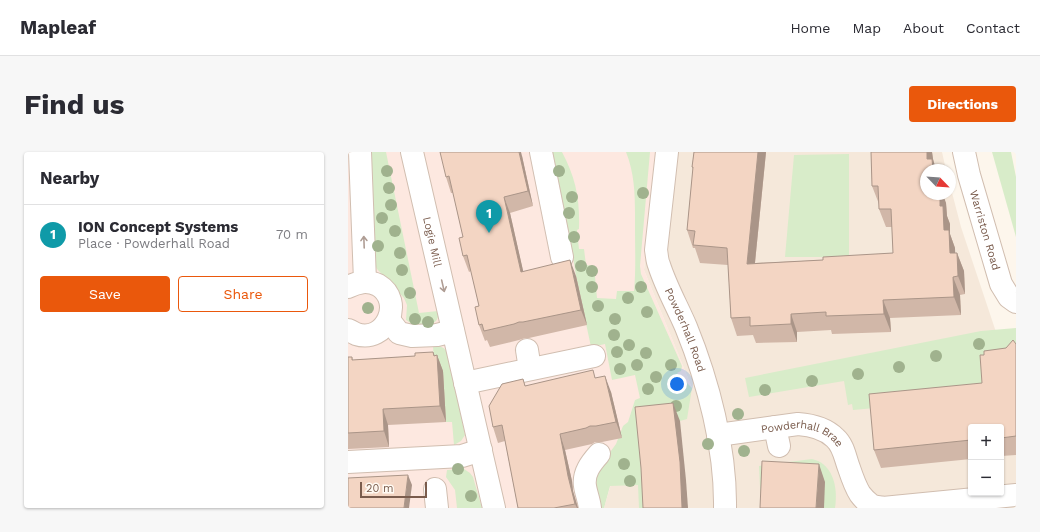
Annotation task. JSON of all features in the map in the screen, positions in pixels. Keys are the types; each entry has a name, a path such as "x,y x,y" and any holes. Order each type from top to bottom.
{"street":[{"path":"348,330 356,334 366,336 375,333 383,328 389,320 391,312 391,303 388,294 382,288 374,283 357,284 360,152"},
{"name":"Logie Mill","path":"412,152 411,185 443,253 453,331 494,508"},
{"path":"541,152 562,257"},
{"name":"Powderhall Road","path":"667,152 656,250 658,264 686,327 709,397 718,435 723,474 725,508"},
{"name":"Warriston Road","path":"964,152 969,175 1001,284 1009,297 1016,302"},
{"path":"389,320 399,333 412,336 437,335 453,331"},
{"path":"465,383 528,360 594,356"},
{"name":"Powderhall Brae","path":"718,435 777,437 798,424 802,415 810,425 829,432 836,438 845,453 857,488 863,498 871,506 883,508 991,503 1016,495"},
{"path":"348,462 462,456 481,450"},
{"path":"590,508 585,486 585,476 590,465 599,454"}],"shaded area":[{"path":"348,152 657,152 644,270 692,388 635,400 604,508 348,508"},
{"path":"657,152 942,152 945,164 920,164 920,200 954,200 961,227 995,329 1000,337 1016,353 1016,508 604,508 635,400 692,388 644,270"}],"green space":[{"path":"367,152 386,152 419,313 438,311 438,318 431,324 416,325 406,320 407,305 404,298 375,265"},
{"path":"548,152 562,152 571,171 579,208 579,229 577,230 579,249 584,249 586,265 594,266 597,298 616,299 617,291 634,291 635,283 634,190 632,171 626,152 650,152 640,266 641,274 682,366 681,371 677,373 692,388 687,419 680,421 649,508 639,508 638,485 610,486 604,508 599,508 594,483 600,466 616,444 623,426 628,422 635,400 640,398 635,375 612,380 605,344 591,347 571,245"},
{"path":"992,152 1011,152 1016,177 1016,237"},
{"path":"849,154 849,257 785,257 794,155"},
{"path":"1016,328 1016,363 989,401 853,410 852,404 848,405 844,381 749,397 745,378 981,331"},
{"path":"433,344 444,348 448,354 465,435 461,441 454,445 452,422 446,422 434,368"},
{"path":"812,459 825,466 833,478 836,493 835,508 761,508 759,466"},
{"path":"464,469 473,477 482,508 457,508 455,490 446,477 447,470"}],"building":[{"path":"440,152 519,152 528,191 504,197 521,272 570,260 581,310 519,322 484,331 482,324 479,325 475,307 479,306 467,255 463,256 459,238 463,237 449,176 446,177"},
{"path":"694,152 758,152 747,264 823,260 823,257 893,253 891,209 879,209 878,186 872,186 871,152 927,152 927,159 932,159 932,164 920,164 920,200 940,200 940,206 943,206 944,230 949,230 950,253 957,253 958,276 953,277 954,297 883,300 884,314 826,316 826,312 791,314 791,324 750,326 750,317 731,318 727,248 693,245 695,231 687,230"},
{"path":"1013,340 1016,344 1016,436 1004,438 1004,424 968,424 968,440 874,450 869,394 982,383 980,355 984,355 984,351 1006,348"},
{"path":"433,352 434,356 437,355 440,406 383,409 384,431 348,433 348,357 352,357 352,360 415,356 415,353"},
{"path":"593,370 595,378 605,376 616,422 590,426 560,434 575,504 554,508 518,508 502,425 493,427 489,406 502,384 523,379 525,386"},
{"path":"673,403 680,462 682,508 643,508 635,407"},
{"path":"762,461 819,464 816,508 760,508"},
{"path":"408,475 404,508 348,508 348,478"}],"place":[{"name":"ION Concept Systems","path":"489,233"}]}
